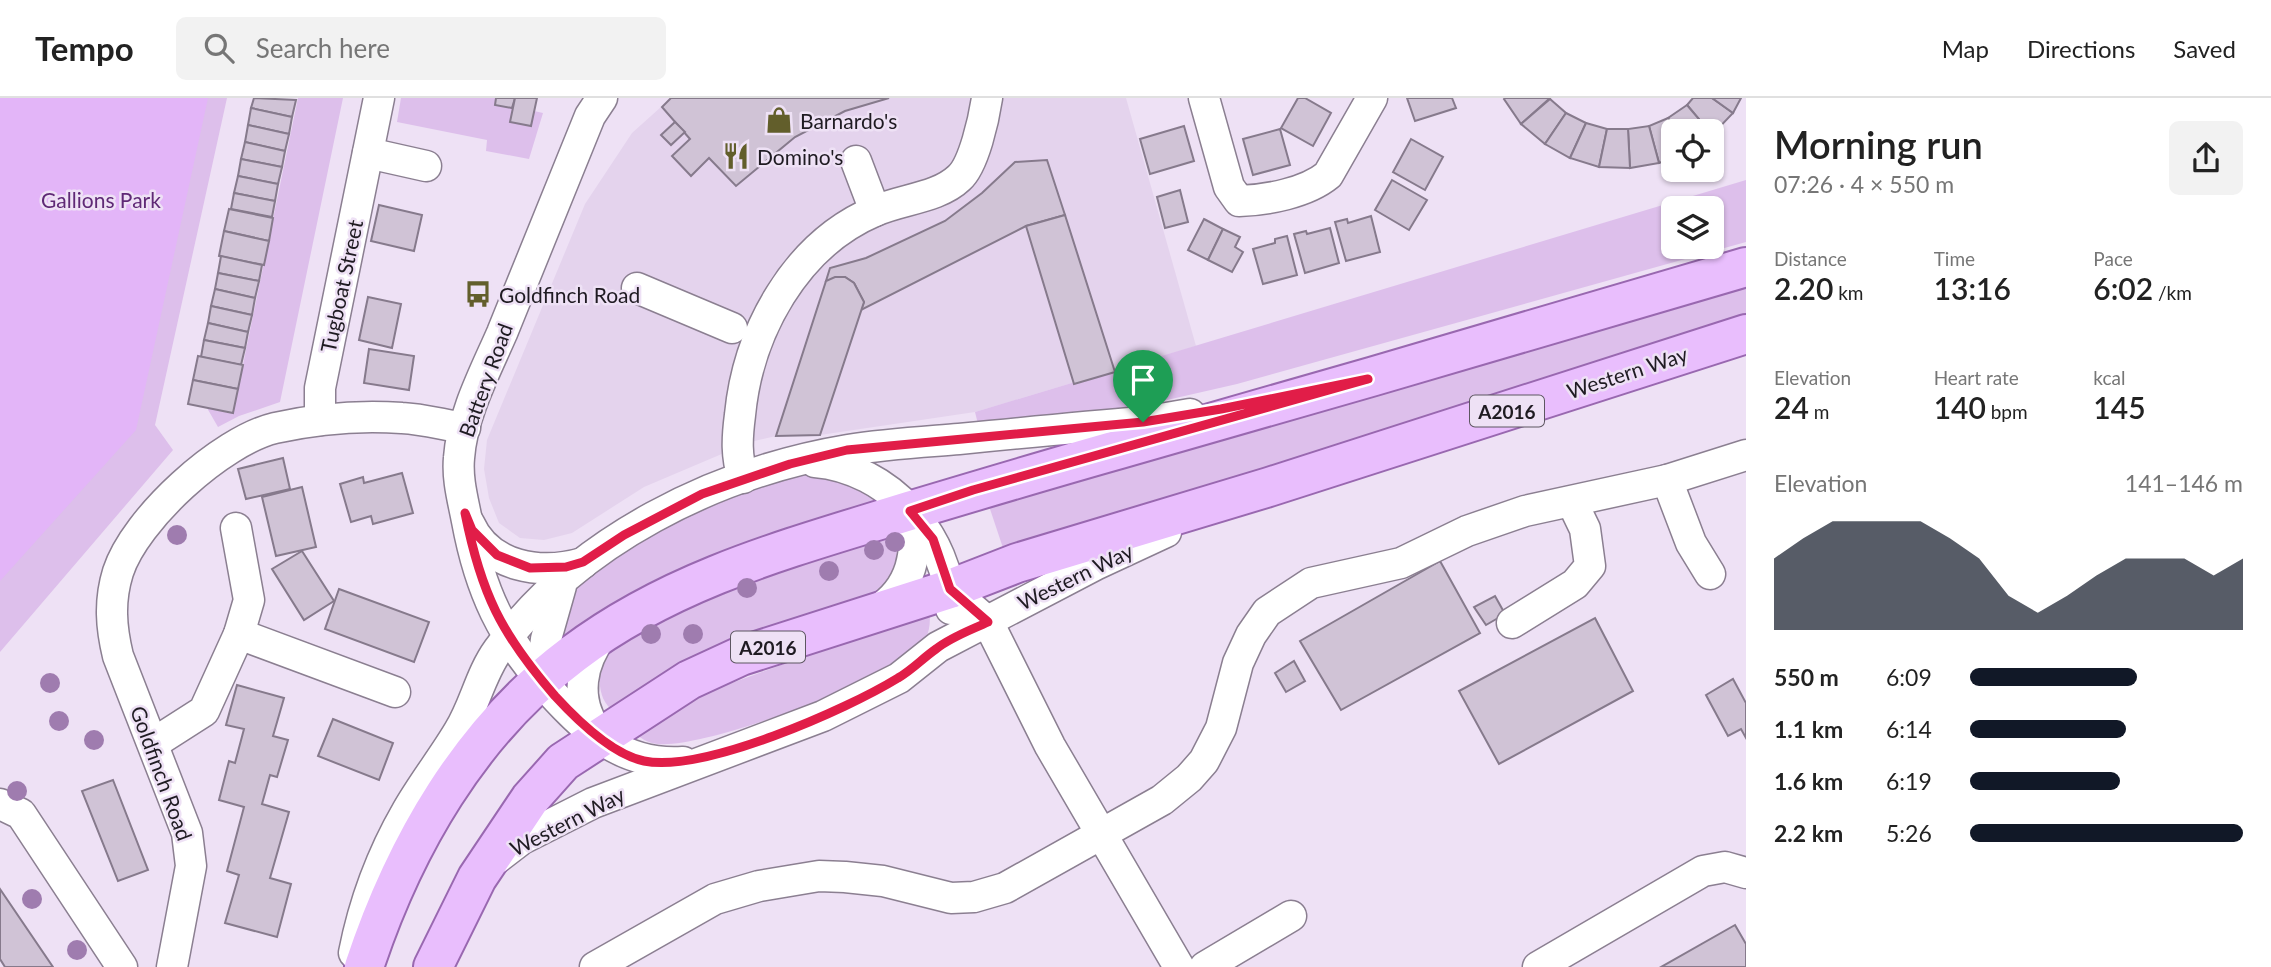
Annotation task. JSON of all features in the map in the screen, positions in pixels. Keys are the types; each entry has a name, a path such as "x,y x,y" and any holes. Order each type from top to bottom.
{"main road":[{"path":"363,967 395,883 437,807 479,747 541,680 640,608 723,570 973,490 1368,379 1746,267"},
{"name":"Western Way","path":"433,967 477,878 530,799 563,762 602,738 635,712 689,680 731,660 950,589 1017,563 1269,487 1746,334"}],"street":[{"name":"Tugboat Street","path":"320,420 320,388 379,98"},
{"name":"Battery Road","path":"602,98 590,116 465,428 459,458 459,486 487,598 508,638 541,680 574,715 625,755 644,761 677,762 711,757"},
{"path":"1203,98 1229,187 1239,201 1258,200 1317,183 1328,175 1371,98"},
{"path":"743,478 736,458 746,375 744,335 822,246 875,211 944,189 959,179 967,169 990,99"},
{"path":"368,153 426,166"},
{"path":"856,162 875,211"},
{"path":"637,288 744,335"},
{"path":"351,967 369,892 392,838 460,730 475,701 481,678 508,638 573,572 662,513 743,478 847,450 1143,422 1368,379"},
{"name":"Goldfinch Road","path":"172,967 191,866 187,833 118,656 111,627 112,601 118,571 132,545 158,511 228,447 272,429 320,420 401,418 465,428"},
{"path":"595,967 734,891 819,876 883,881 951,898 974,897 1005,888 1162,800 1204,761 1221,728 1238,663 1251,635 1267,612 1311,583 1401,563 1467,531 1525,511 1667,480 1746,456"},
{"path":"790,464 836,464 873,478 910,511 933,539 950,589 951,618 939,646"},
{"path":"1667,480 1691,543 1710,574"},
{"name":"Western Way","path":"477,878 522,839 593,803 823,716 899,678 939,646 1095,565 1269,487"},
{"path":"1512,623 1575,584 1590,566 1585,529 1572,502"},
{"name":"Western Way","path":"869,615 887,604 901,589 910,572 915,551 910,511"},
{"name":"Battery Road","path":"465,513 483,544 514,564 573,572"},
{"path":"153,743 204,711 239,634 249,600 236,528"},
{"path":"541,680 545,639 573,572"},
{"path":"950,589 988,622 1050,746 1179,967"},
{"path":"602,738 589,720 582,697 583,673 590,651 605,631"},
{"path":"239,634 395,692"},
{"path":"0,804 21,814 122,967"},
{"path":"1538,967 1703,871 1725,867 1746,873"},
{"path":"1205,967 1291,916"}],"shaded area":[{"name":"Gallions Park","path":"0,98 208,98 136,430 0,581"},
{"path":"671,98 1126,98 1196,346 975,412 820,435 776,436 750,442 644,487 572,533 544,540 520,538 499,523 489,498 484,469 487,440 585,204 632,133"}],"green space":[{"name":"Gallions Park","path":"0,98 227,98 155,425 173,450 0,652"},
{"path":"298,98 343,98 280,402 239,416 218,427 207,408 233,413"},
{"path":"401,98 496,98 495,105 512,108 510,122 531,126 534,111 543,113 529,159 486,151 487,140 397,122"},
{"path":"1746,180 1746,242 1724,248 1724,196 1693,196"},
{"path":"1661,206 1661,259 1685,259 1237,384 1132,408 979,428 975,412"},
{"path":"1746,282 1746,318 1005,554 988,503"},
{"path":"797,475 818,476 847,483 874,498 874,504 775,533 702,559 649,585 563,639 558,637 575,584 641,538 728,497"},
{"path":"896,531 900,551 890,590 611,709 606,704 600,686 601,658 636,628 672,608"},
{"path":"929,611 928,634 914,654 894,667 828,697 749,726 681,743 658,744 639,737 634,732 707,692"}],"building":[{"path":"254,98 296,100 292,117 251,108"},
{"path":"496,98 515,98 512,108 495,105"},
{"path":"515,98 537,98 531,126 510,122"},
{"path":"671,98 889,98 845,111 795,137 736,186 709,158 691,176 672,156 690,139 662,107"},
{"path":"1298,98 1305,98 1331,113 1313,146 1281,128"},
{"path":"1407,98 1452,98 1456,108 1415,121"},
{"path":"1505,98 1550,98 1521,124 1504,99"},
{"path":"1693,98 1712,98 1733,113 1724,122 1724,119 1699,119 1687,105"},
{"path":"1712,98 1741,98 1733,113"},
{"path":"1550,99 1566,113 1545,144 1521,124"},
{"path":"1687,105 1699,119 1669,119"},
{"path":"251,108 292,117 289,134 248,125"},
{"path":"1566,113 1586,123 1570,158 1545,144"},
{"path":"1661,121 1659,163 1649,126"},
{"path":"675,122 685,132 671,145 661,135"},
{"path":"1586,123 1607,129 1599,167 1570,158"},
{"path":"248,125 289,134 285,151 245,142"},
{"path":"1184,126 1194,161 1150,174 1140,139"},
{"path":"1649,126 1659,163 1630,168 1628,129"},
{"path":"1280,129 1290,165 1253,175 1243,139"},
{"path":"1607,129 1628,129 1630,168 1599,167"},
{"path":"1411,139 1443,157 1425,190 1393,172"},
{"path":"245,142 285,151 282,167 241,159"},
{"path":"241,159 282,167 278,184 238,176"},
{"path":"1047,160 1065,215 1026,226 861,310 864,302 854,283 845,277 826,281 830,268 866,258 945,221 982,193 1015,162"},
{"path":"238,176 278,184 275,201 234,193"},
{"path":"1392,180 1427,200 1409,230 1375,210"},
{"path":"1180,190 1188,222 1165,228 1157,197"},
{"path":"234,193 275,201 272,217 231,209"},
{"path":"379,205 422,215 414,251 371,241"},
{"path":"229,209 273,218 269,241 224,231"},
{"path":"1065,215 1115,372 1074,384 1026,226"},
{"path":"1371,216 1380,252 1346,261 1335,222 1347,219 1348,223"},
{"path":"1204,219 1223,229 1208,260 1188,250"},
{"path":"1330,228 1339,263 1305,273 1294,234 1306,231 1307,234"},
{"path":"1223,229 1240,237 1235,247 1243,252 1232,272 1208,260"},
{"path":"224,231 269,241 264,265 219,256"},
{"path":"1287,236 1297,275 1263,284 1253,249 1275,243 1275,239"},
{"path":"221,256 262,265 259,281 218,273"},
{"path":"218,273 259,281 255,298 215,289"},
{"path":"845,277 854,283 864,302 820,435 776,436 826,281"},
{"path":"215,289 255,298 252,315 211,306"},
{"path":"368,297 401,304 392,348 359,340"},
{"path":"211,306 252,315 248,332 208,323"},
{"path":"208,323 248,332 245,348 204,340"},
{"path":"204,340 245,348 241,365 201,357"},
{"path":"369,349 414,356 409,390 364,383"},
{"path":"198,356 243,365 238,389 193,380"},
{"path":"193,380 238,389 233,413 188,404"},
{"path":"283,458 290,489 246,499 238,469"},
{"path":"402,473 413,513 373,524 371,516 351,522 340,484 363,477 364,483"},
{"path":"302,487 316,547 276,556 262,497"},
{"path":"302,551 334,601 304,620 272,569"},
{"path":"1440,561 1480,633 1341,710 1300,641"},
{"path":"339,589 429,622 414,662 325,629"},
{"path":"1495,596 1505,614 1486,625 1474,607"},
{"path":"1595,618 1633,691 1499,764 1459,691"},
{"path":"1294,661 1305,681 1286,692 1275,673"},
{"path":"1733,679 1746,703 1746,738 1741,729 1728,736 1706,695"},
{"path":"237,685 284,698 273,736 288,740 277,777 270,775 262,804 289,812 270,878 291,884 277,937 225,923 239,875 227,871 244,807 219,800 229,761 235,763 244,729 226,725"},
{"path":"333,719 393,743 379,780 318,756"},
{"path":"113,780 148,870 118,881 82,791"},
{"path":"0,889 53,967 5,967 0,959"},
{"path":"1735,925 1746,944 1746,967 1661,967"}],"place":[{"name":"Barnardo's","path":"779,120"},
{"name":"Domino's","path":"736,156"},
{"name":"Goldfinch Road","path":"478,294"}],"route":[{"path":"1368,379 973,490 910,511 933,539 950,589 988,622 939,646 899,678 823,716 711,757 688,762 644,761 625,755 560,701 524,659 497,619 478,571 465,513 472,530 483,544 497,555 514,564 530,568 566,567 583,562 662,513 702,494 790,464 847,450 892,444 1143,422 1368,379"}]}
